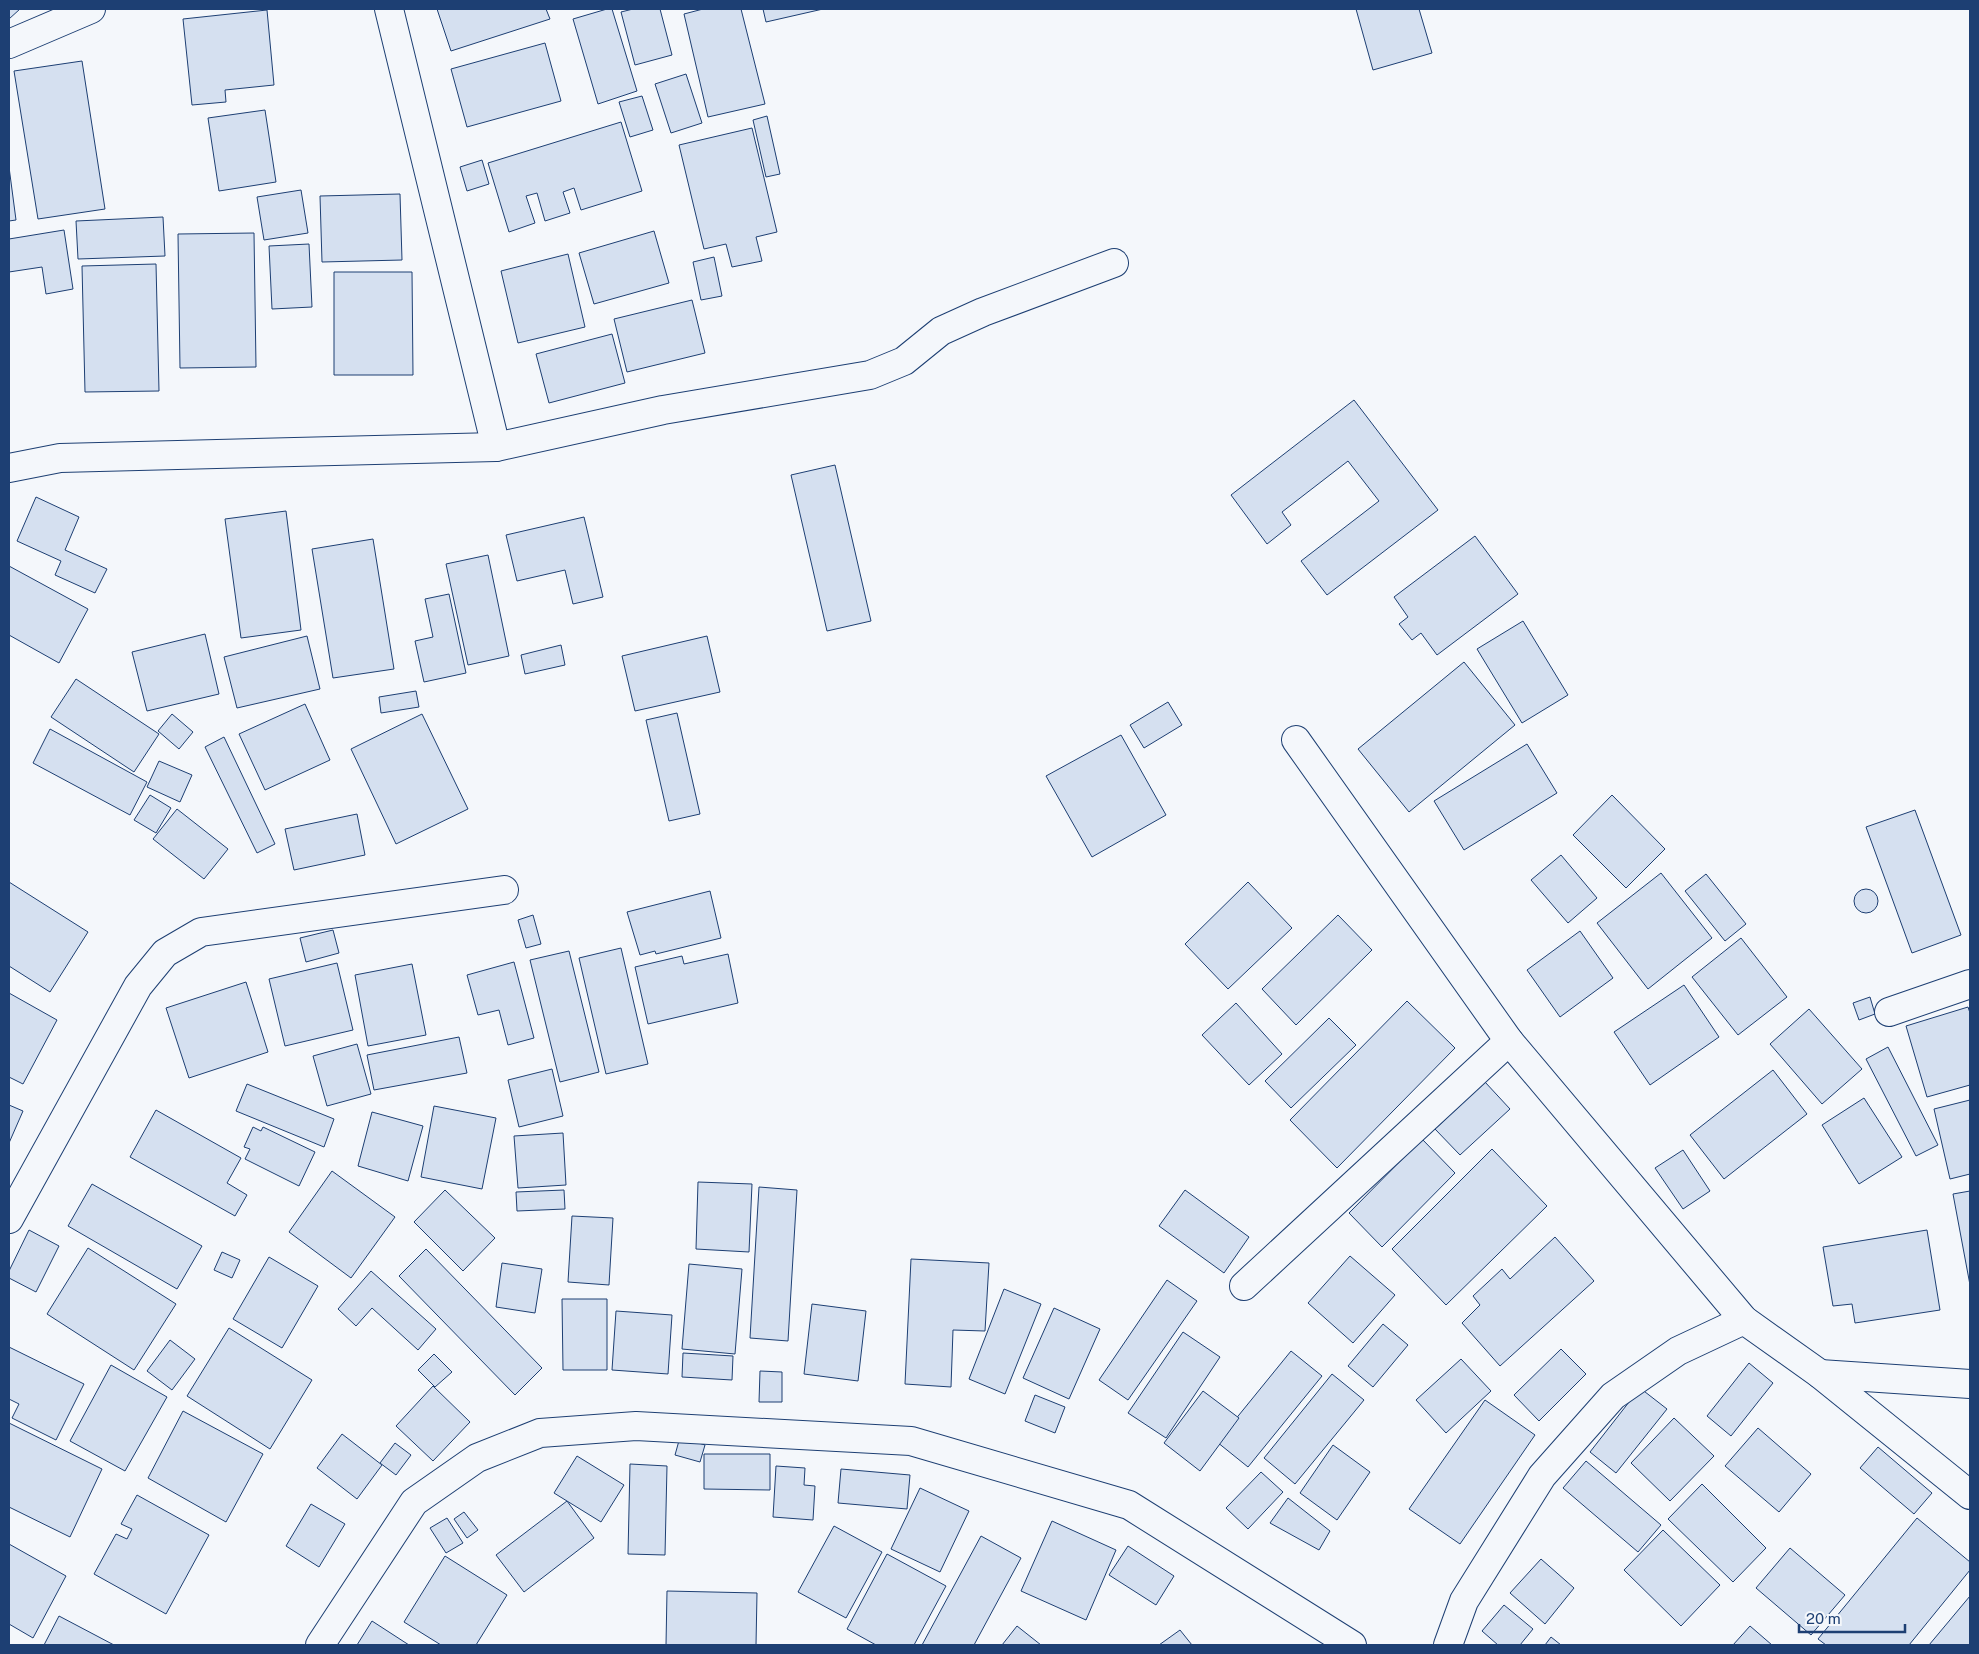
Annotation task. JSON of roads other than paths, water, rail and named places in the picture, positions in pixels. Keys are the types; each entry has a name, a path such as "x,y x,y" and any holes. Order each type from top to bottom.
{"street":[{"path":"9,44 91,9"},
{"path":"389,9 496,447"},
{"path":"9,468 60,458 496,447 663,410 870,375 904,361 940,331 983,312 1114,263"},
{"path":"1296,740 1509,1041 1744,1320 1820,1374 1970,1495"},
{"path":"9,1219 138,986 165,952 201,932 504,890"},
{"path":"1889,1012 1970,984"},
{"path":"1244,1286 1509,1041"},
{"path":"1448,1645 1464,1601 1542,1476 1613,1396 1678,1351 1744,1320"},
{"path":"1820,1374 1970,1384"},
{"path":"320,1645 414,1502 477,1458 540,1433 636,1426 911,1441 1129,1505 1345,1644"}]}
